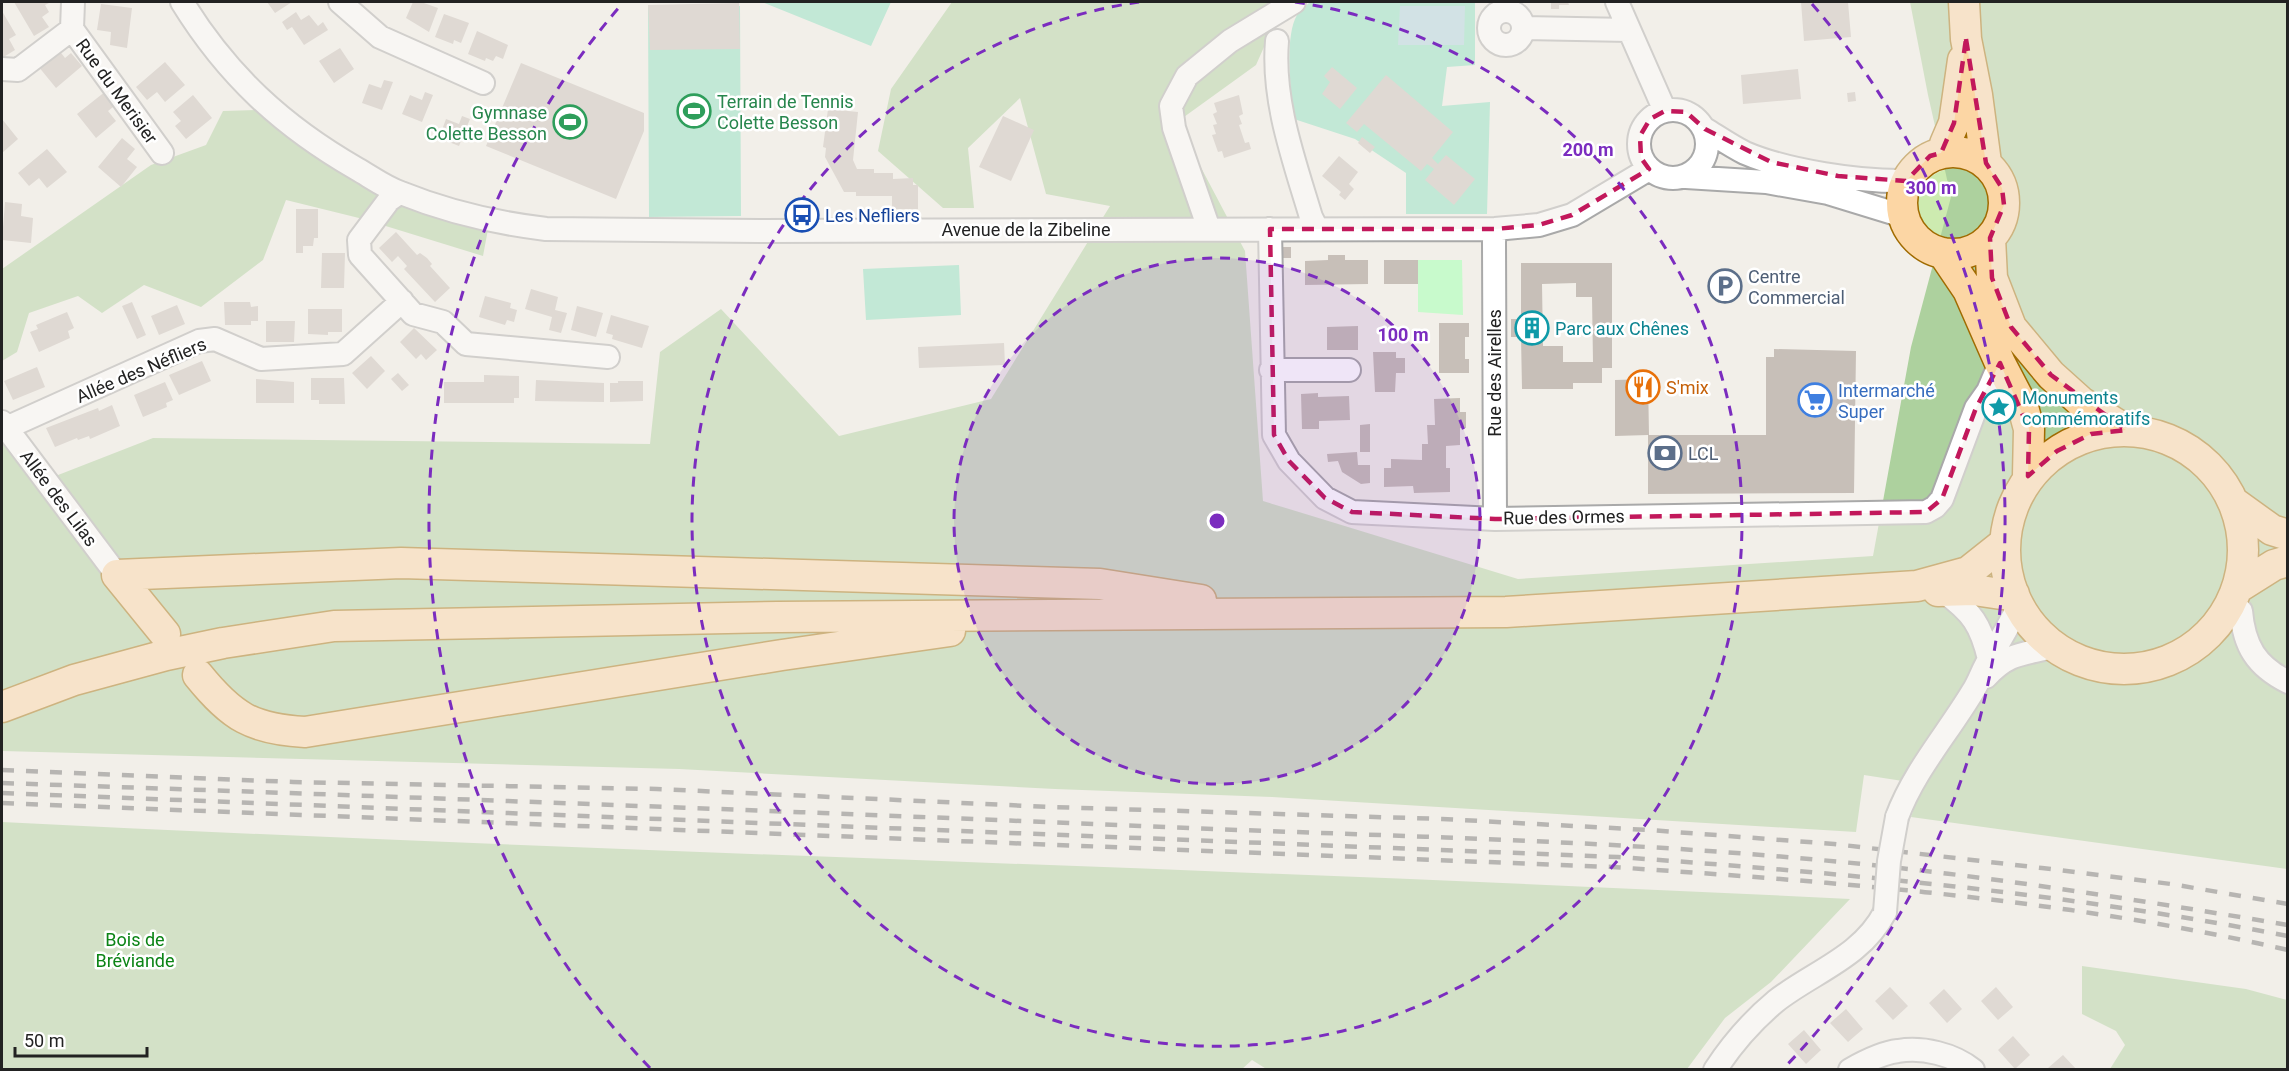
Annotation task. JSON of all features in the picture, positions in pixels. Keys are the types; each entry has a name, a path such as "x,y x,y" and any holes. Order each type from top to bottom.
{"main road":[{"path":"1964,2 1966,39 1977,95 1986,163 2002,188 2004,206 2000,223 1990,238 1977,248 1960,254 1943,253 1929,249 1917,240 1908,229 1903,216 1901,198 1906,181 1930,156 1947,151 1965,153 1986,163"},
{"path":"1947,151 1945,144 1954,123 1966,39"},
{"path":"1990,238 1992,278 2011,327 2050,375 2081,402 2126,430"},
{"path":"1943,253 1968,291 2000,363 2023,407 2029,429 2028,476"},
{"path":"2236,596 2243,549 2241,530 2233,502 2216,474 2192,451 2162,436 2126,430 2091,434 2057,451 2028,476 2009,509 2002,545 2005,578 2035,628 2056,646 2086,663 2120,670 2154,667 2186,654 2213,632 2236,596 2274,565 2288,561"},
{"path":"2233,502 2272,530 2288,535"},
{"path":"1930,589 1968,572 2002,545"},
{"path":"117,575 401,563 1100,584 1287,614"},
{"path":"117,575 165,634"},
{"path":"2,707 74,680 166,655 223,643 334,626 778,617 1506,612 1930,589 1974,590 2016,599"},
{"path":"198,675 223,704 240,717 256,725 277,731 305,732 782,655 1059,615"}],"street":[{"name":"Rue du Merisier","path":"73,2 72,28 162,153"},
{"name":"Avenue de la Zibeline","path":"182,2 216,54 250,91 280,118 326,152 399,193 453,212 519,226 546,229 759,231 1495,229 1539,225 1572,215 1649,169"},
{"path":"340,2 380,38 483,83"},
{"path":"1209,229 1174,128 1171,106 1187,76 1230,41 1294,2"},
{"path":"1617,2 1665,111"},
{"name":"Rue du Merisier","path":"2,69 18,70 72,28"},
{"path":"1523,28 1629,30"},
{"path":"1277,41 1276,63 1284,124 1311,217 1317,229"},
{"path":"1903,216 1828,194 1766,182 1667,178 1649,169 1641,158 1640,136 1650,119 1665,111 1686,112 1696,118 1705,129 1744,152 1771,162 1880,182 1906,181"},
{"path":"1686,177 1705,158 1708,147 1705,129"},
{"path":"399,193 389,200 358,240 360,255 413,314 443,322 466,344 608,357"},
{"name":"Rue des Ormes","path":"1270,229 1274,435 1289,461 1325,498 1352,512 1495,519 1926,512 1935,507 1942,498 1976,408 1988,391 2000,363"},
{"name":"Rue des Airelles","path":"1495,229 1495,519"},
{"name":"Allée des Néfliers","path":"4,425 199,341 215,339 261,359 343,354 402,301"},
{"path":"1271,370 1349,370"},
{"name":"Allée des Lilas","path":"4,425 117,575"},
{"path":"1930,589 1966,608 1978,624 1989,659"},
{"path":"2236,596 2241,611 2243,633 2249,648 2269,671 2288,682"},
{"path":"1714,1070 1727,1050 1755,1020 1778,1000 1858,948 1879,924 1885,912 1889,861 1897,817 1909,789 1974,689 1989,659 2006,634 2016,599"},
{"path":"1974,689 1999,664 2013,655 2056,646"},
{"path":"1850,1070 1866,1061 1898,1051 1923,1051 1950,1056 1973,1070"}],"highlighted area":[{"path":"1966,39 1986,163 2002,188 2004,205 1990,238 1992,278 2011,327 2051,375 2126,430 2091,434 2057,451 2028,476 2029,429 2000,363 1976,408 1942,499 1926,512 1495,519 1352,512 1325,498 1289,461 1274,435 1270,229 1495,229 1539,225 1572,215 1649,169 1641,158 1640,136 1650,119 1665,111 1686,112 1705,129 1771,162 1838,176 1906,181 1930,156 1941,153 1954,123"}],"green space":[{"path":"762,2 891,2 871,46"},
{"path":"952,2 1284,2 1256,65 1177,122 1245,251 1263,501 1518,579 1873,556 1911,347 1951,197 1910,2 2287,2 2287,869 1911,817 1922,784 1864,775 1856,832 1272,797 1055,789 679,769 2,751 2,435 35,484 153,438 650,444 660,352 721,309 839,436 991,399 1110,206 1046,194 1020,98 968,148 974,208 943,208 878,151 891,89"},
{"path":"1310,2 1475,2 1475,65 1447,67 1442,106 1490,102 1487,214 1406,214 1406,173 1355,139 1294,119 1291,96 1291,37 1297,15"},
{"name":"Terrain de Tennis Colette Besson","path":"740,6 741,216 649,217 648,7"},
{"path":"257,110 291,138 489,224 483,256 363,219 286,200 263,260 201,307 144,285 102,313 78,296 29,313 17,352 2,361 2,269 151,165 206,145 223,111"},
{"path":"1952,168 1962,169 1945,243 1931,236 1922,226 1917,214 1916,202 1919,191 1926,181 1937,173"},
{"path":"1418,260 1462,260 1463,315 1418,312"},
{"path":"959,265 961,315 866,320 863,269"},
{"name":"Bois de Bréviande","path":"2,822 1850,899 1771,982 1725,1018 1687,1069 1268,1070 1252,1060 1241,1070 2,1070"},
{"path":"2082,966 2246,989 2287,1000 2287,1069 2110,1069 2125,1045 2116,1031 2082,1014"}],"water":[{"path":"1400,6 1465,6 1464,45 1398,45"}],"building":[{"path":"14,2 51,2 45,5 49,12 42,17 49,27 34,36"},
{"path":"267,2 292,2 275,13"},
{"path":"413,2 421,2 438,8 429,32 406,18"},
{"path":"1551,2 1568,2 1569,5 1559,5 1559,9 1551,9"},
{"path":"1801,2 1848,2 1851,37 1804,41"},
{"path":"739,3 740,49 650,50 648,5"},
{"path":"101,4 132,8 127,48 110,45 111,32 97,30"},
{"path":"2,11 16,35 9,39 15,50 2,58"},
{"path":"296,12 301,20 309,15 318,26 323,22 328,30 304,45 292,27 287,30 282,22"},
{"path":"444,14 469,23 461,43 454,40 453,44 435,37"},
{"path":"477,31 508,45 503,59 496,56 493,61 486,58 485,61 468,54"},
{"path":"340,48 354,69 334,83 319,61"},
{"path":"58,49 65,58 71,53 82,66 56,88 38,66"},
{"path":"165,62 185,85 165,102 157,92 147,100 136,87"},
{"name":"Gymnase Colette Besson","path":"521,63 644,113 644,131 616,199 486,146"},
{"path":"1332,67 1357,88 1340,109 1322,94 1330,82 1324,76"},
{"path":"1798,69 1801,99 1743,104 1741,75"},
{"path":"1386,75 1453,132 1432,158 1438,164 1446,155 1475,179 1454,205 1425,180 1434,169 1427,164 1421,171 1364,124 1357,132 1346,123"},
{"path":"384,80 393,82 382,110 362,103 369,84 381,88"},
{"path":"106,91 117,104 108,111 116,121 96,138 77,114"},
{"path":"425,92 433,95 422,122 402,114 410,95 422,100"},
{"path":"1855,92 1856,101 1848,102 1847,93"},
{"path":"193,95 212,118 186,139 175,126 181,121 173,112"},
{"path":"1239,95 1243,114 1239,116 1242,124 1239,125 1245,143 1249,142 1251,149 1224,158 1222,151 1218,152 1212,135 1216,134 1213,125 1217,124 1213,114 1217,112 1214,103"},
{"path":"828,109 858,112 853,160 857,169 874,169 874,173 893,173 893,179 913,178 913,185 918,185 918,209 892,209 892,196 856,196 856,192 844,192 825,157 826,148 823,147"},
{"path":"462,116 470,119 459,146 439,138 446,119 459,124"},
{"path":"1003,116 1034,130 1011,181 979,167"},
{"path":"2,119 18,139 2,153"},
{"path":"1362,137 1375,147 1370,153 1358,143"},
{"path":"122,138 135,149 127,159 137,167 121,187 98,167"},
{"path":"47,149 67,172 47,188 39,178 29,186 18,173"},
{"path":"1339,156 1358,172 1349,184 1354,189 1345,200 1339,195 1341,192 1322,176"},
{"path":"5,202 22,204 21,216 33,218 31,243 2,240"},
{"path":"296,209 318,209 318,238 314,238 313,246 303,246 303,253 296,253"},
{"path":"396,232 417,255 420,253 427,258 432,264 430,266 450,288 435,302 404,269 407,266 398,256 392,262 379,248"},
{"path":"1280,247 1291,247 1291,258 1281,258"},
{"path":"322,253 345,253 344,288 321,288"},
{"path":"1328,255 1345,255 1345,260 1368,260 1368,284 1305,285 1305,261 1328,260"},
{"path":"1384,260 1418,260 1418,284 1384,284"},
{"name":"Parc aux Chênes","path":"1521,263 1612,263 1612,368 1602,368 1602,383 1573,383 1573,389 1522,389 1521,337 1511,337 1511,319 1521,319","holes":["1576,283 1576,297 1592,297 1593,362 1563,362 1563,346 1543,346 1542,284"]},
{"path":"531,289 558,297 555,310 567,313 561,333 549,330 552,317 525,309"},
{"path":"485,296 511,303 510,308 517,310 514,322 507,320 505,325 479,317"},
{"path":"132,302 146,335 137,339 122,306"},
{"path":"224,302 250,302 251,307 258,306 258,321 251,321 251,325 225,325"},
{"path":"177,305 185,324 159,335 151,316"},
{"path":"577,306 603,313 596,337 571,330"},
{"path":"308,309 342,309 342,332 328,332 328,335 308,334"},
{"path":"67,312 74,328 68,331 70,338 39,352 30,332 38,329 36,325"},
{"path":"611,315 649,326 642,348 612,339 613,335 606,333"},
{"path":"266,321 295,321 294,342 266,342"},
{"path":"1439,323 1469,323 1469,337 1465,337 1465,359 1469,359 1469,373 1439,373"},
{"path":"1358,326 1358,350 1327,350 1327,327"},
{"path":"414,328 437,350 426,360 421,354 416,359 400,342"},
{"path":"1004,343 1005,365 919,368 918,347"},
{"path":"1774,349 1856,351 1854,493 1648,494 1648,435 1615,436 1615,380 1648,379 1649,435 1766,435 1766,357 1774,357"},
{"path":"1373,352 1396,352 1396,358 1405,358 1405,373 1396,373 1395,392 1375,392"},
{"path":"371,356 385,371 367,389 352,373"},
{"path":"202,361 211,381 179,395 169,375"},
{"path":"37,367 45,387 13,400 4,381"},
{"path":"398,373 409,385 402,391 391,379"},
{"path":"484,375 519,376 519,398 514,398 514,403 444,403 444,382 484,382"},
{"path":"311,378 344,378 345,404 319,404 319,400 311,400"},
{"path":"256,379 294,382 294,403 256,403"},
{"path":"536,380 604,383 604,402 535,401"},
{"path":"618,381 643,381 643,401 610,402 610,383 618,383"},
{"path":"165,382 173,400 166,403 167,407 143,417 134,395"},
{"path":"1318,393 1318,397 1349,396 1350,420 1319,421 1319,429 1302,429 1301,394"},
{"path":"1460,398 1460,412 1466,412 1466,428 1460,428 1460,445 1446,446 1446,468 1450,468 1450,492 1414,493 1413,486 1384,487 1384,468 1391,468 1391,459 1422,460 1422,444 1428,444 1427,425 1435,425 1434,399"},
{"path":"112,405 120,426 90,439 89,436 78,440 77,438 55,447 46,428"},
{"path":"1370,424 1370,452 1360,452 1360,425"},
{"path":"1357,452 1358,465 1370,465 1370,483 1361,484 1342,472 1338,461 1328,462 1327,454"},
{"path":"1890,987 1908,1006 1893,1020 1875,1001"},
{"path":"1996,987 2013,1007 1998,1020 1981,1001"},
{"path":"1944,989 1962,1009 1947,1023 1929,1003"},
{"path":"1846,1009 1863,1029 1848,1042 1830,1023"},
{"path":"1804,1030 1821,1050 1806,1064 1788,1044"},
{"path":"2013,1036 2030,1055 2015,1069 1998,1050"},
{"path":"2063,1055 2077,1070 2050,1070 2048,1068"}],"railway":[{"path":"2,770 293,782 657,789 1051,807 1442,819 1649,830 1834,844 2042,868 2171,884 2288,904"},
{"path":"2,783 1651,847 1937,872 2288,925"},
{"path":"2,793 1618,857 1954,886 2121,908 2288,936"},
{"path":"2,803 1612,867 1867,886 2036,905 2204,932 2288,950"}],"place":[{"name":"Terrain de Tennis Colette Besson","path":"694,111"},
{"name":"Gymnase Colette Besson","path":"570,122"},
{"name":"Les Nefliers","path":"802,215"},
{"name":"Centre Commercial","path":"1725,286"},
{"name":"Parc aux Chênes","path":"1532,328"},
{"name":"S'mix","path":"1643,387"},
{"name":"Intermarché Super","path":"1815,400"},
{"name":"Monuments commémoratifs","path":"1999,407"},
{"name":"LCL","path":"1665,453"}]}
